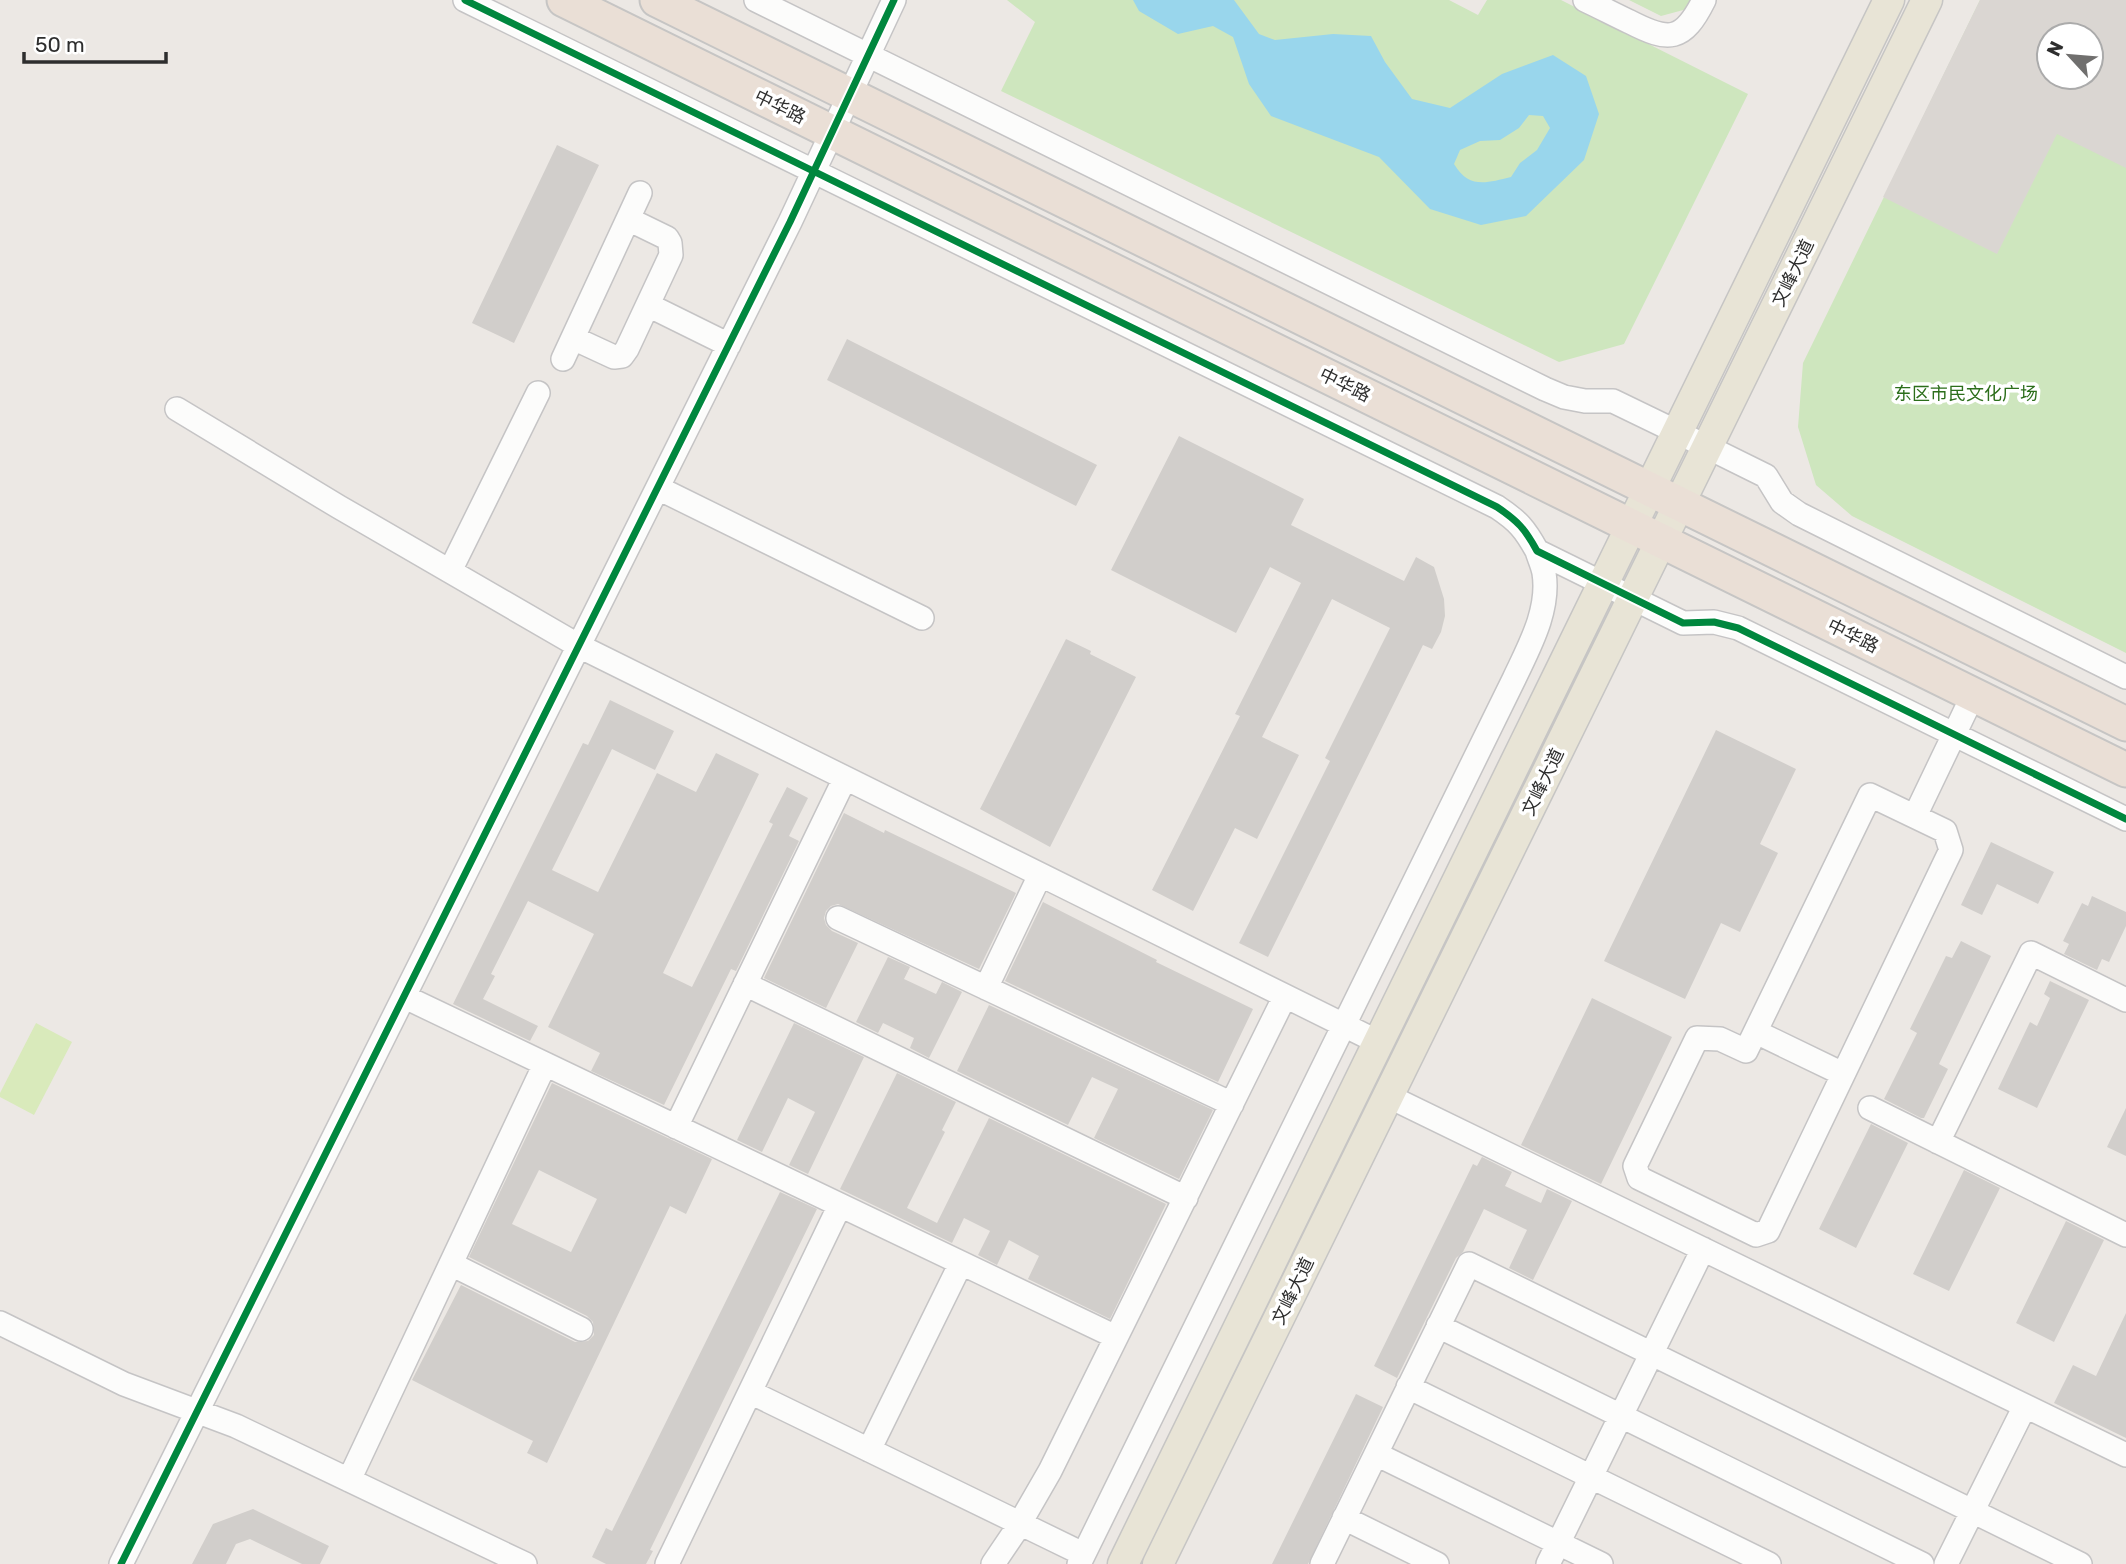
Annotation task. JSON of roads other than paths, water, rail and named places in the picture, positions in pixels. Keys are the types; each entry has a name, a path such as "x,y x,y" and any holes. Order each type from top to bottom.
{"highway":[{"name":"中华路","path":"564,0 2126,770"},
{"path":"657,0 2126,724"}],"main road":[{"name":"文峰大道","path":"1123,1564 1889,0"},
{"name":"文峰大道","path":"1158,1564 1927,0"}],"street":[{"path":"465,0 1497,507 1514,517 1525,529 1544,572 1544,597 1535,632 1514,679 1081,1559 1019,1523 750,1392"},
{"path":"757,0 1545,389 1564,397 1585,401 1613,401 1766,476 1782,502 1799,514 2126,677"},
{"path":"1585,0 1654,34 1668,36 1682,30 1696,15 1704,0"},
{"path":"121,1564 729,345 894,2"},
{"path":"628,219 667,237 671,256 627,349 621,356 568,349 628,219 640,193"},
{"path":"648,305 729,345"},
{"path":"450,571 538,393"},
{"path":"177,409 579,646 1378,1042"},
{"path":"658,488 922,618"},
{"path":"1537,551 1684,623 1714,622 1738,628 2126,818"},
{"path":"1915,816 1973,695"},
{"path":"676,1127 845,778"},
{"path":"1870,795 1915,816 1945,831 1951,850 1768,1231 1756,1235 1639,1178 1635,1166 1697,1038 1720,1039 1746,1051 1870,795"},
{"path":"986,988 1040,875"},
{"path":"838,918 1232,1104"},
{"path":"1938,1142 2031,953 2126,1000"},
{"path":"746,984 1186,1198"},
{"path":"993,1564 1050,1471 1285,996"},
{"path":"405,997 1116,1337"},
{"path":"1756,1032 1843,1074"},
{"path":"349,1480 545,1064"},
{"path":"1388,1096 2126,1455"},
{"path":"1870,1108 2126,1235"},
{"path":"667,1564 840,1205"},
{"path":"1553,1554 1703,1249"},
{"path":"869,1450 961,1262"},
{"path":"451,1264 582,1329"},
{"path":"1322,1564 1469,1264 2080,1564"},
{"path":"0,1323 124,1384 236,1426 524,1564"},
{"path":"1438,1326 1923,1564"},
{"path":"1408,1387 1769,1564"},
{"path":"1946,1564 2025,1405"},
{"path":"1376,1454 1553,1554 1601,1564"},
{"path":"1344,1518 1437,1564"}],"water":[{"path":"1133,0 1234,0 1259,34 1275,40 1333,34 1371,36 1385,62 1412,99 1450,108 1502,74 1553,55 1586,76 1599,114 1584,160 1526,216 1481,225 1430,209 1379,157 1271,116 1249,84 1233,37 1213,26 1178,34 1139,11","holes":["1529,115 1543,116 1550,128 1537,150 1520,163 1511,177 1486,182 1472,181 1454,164 1460,150 1480,141 1500,140 1519,128"]}],"park label":[{"name":"东区市民文化广场","path":"1966,394"}]}
